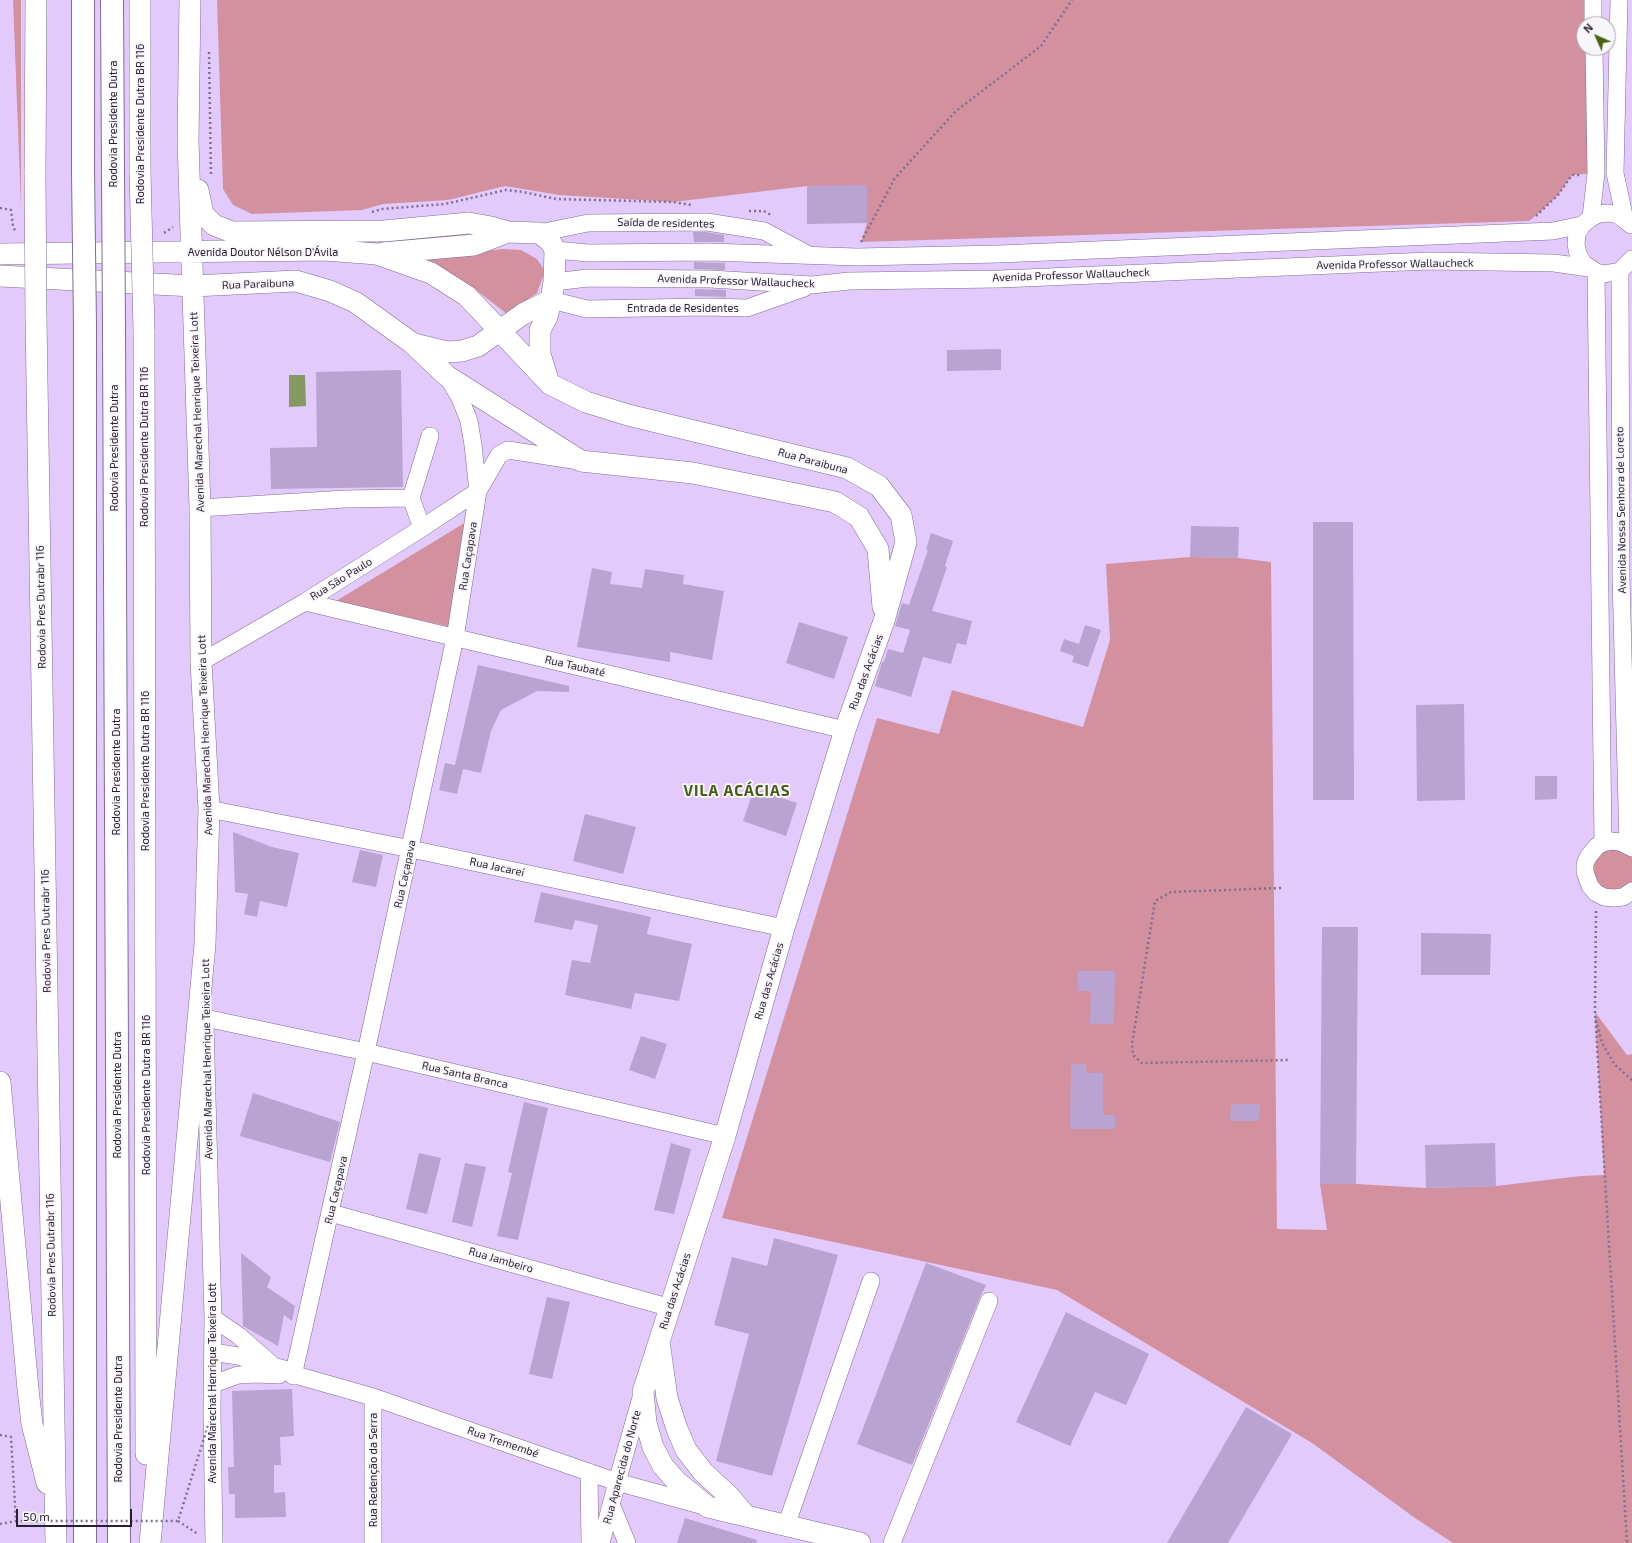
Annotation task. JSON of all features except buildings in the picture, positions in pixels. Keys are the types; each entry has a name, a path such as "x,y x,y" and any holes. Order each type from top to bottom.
{"highway":[{"path":"83,0 85,1543"},
{"name":"Rodovia Presidente Dutra","path":"112,0 119,1543"}],"main road":[{"name":"Rodovia Pres Dutrabr 116","path":"36,0 36,320 56,1543"},
{"name":"Rodovia Presidente Dutra BR 116","path":"140,0 140,172 144,331 146,1543"},
{"name":"Avenida Marechal Henrique Teixeira Lott","path":"190,0 188,141 194,286 200,508 201,662 209,809 205,944"},
{"path":"188,141 196,170 199,197 203,214 214,225 232,232 384,231 469,223 508,232 539,233 550,241 554,250 553,291 547,317 540,330 540,354 550,384"},
{"path":"377,254 474,245 508,232"},
{"name":"Avenida Doutor Nélson D'Ávila","path":"0,254 325,250 377,254 431,273 467,296 500,331"},
{"name":"Rua Paraibuna","path":"0,276 194,286 296,281 330,291 355,302 412,343 447,376 581,461 693,473 835,502 859,517 878,549 884,621"},
{"path":"412,343 447,352 462,351 478,346 553,291"},
{"name":"Rua Paraibuna","path":"500,331 550,384 586,402 628,415 847,468 879,486 901,515 906,542 884,621"},
{"name":"Rua das Acácias","path":"746,1516 708,1507 677,1482 663,1466 653,1447 646,1423 643,1392 725,1136 784,928 845,730 884,621"},
{"path":"150,1543 205,944"},
{"path":"0,1082 31,1417 56,1517"},
{"name":"Rua das Acácias","path":"659,1343 667,1398 676,1430 686,1450 703,1472 746,1516"},
{"path":"746,1516 860,1543"}],"street":[{"path":"1593,0 1593,16"},
{"path":"1619,0 1615,173 1629,224"},
{"path":"1592,270 1583,263 1578,254 1576,244 1577,234 1586,221 1596,173 1594,56"},
{"path":"554,250 588,254 710,252 857,257 1015,254 1553,231 1586,221 1599,214 1608,213 1618,215 1629,224"},
{"name":"Saída de residentes","path":"539,233 588,223 707,222 764,231 810,256"},
{"name":"Avenida Professor Wallaucheck","path":"553,291 588,278 695,279 812,285 849,281 1000,279 1428,261 1554,263 1592,270 1604,274 1626,265"},
{"name":"Avenida Nossa Senhora de Loreto","path":"1626,265 1621,577 1630,847"},
{"name":"Avenida Nossa Senhora de Loreto","path":"1592,270 1602,843"},
{"name":"Entrada de Residentes","path":"553,291 588,309 704,307 747,308 812,285"},
{"name":"Rua Caçapava","path":"295,1375 411,849 455,638 478,491 469,421 460,398 447,376"},
{"path":"422,528 411,498 430,436"},
{"name":"Rua Paraibuna","path":"478,491 499,455 508,450 581,461"},
{"name":"Rua São Paulo","path":"201,662 305,602 478,491"},
{"path":"200,508 345,499 411,498"},
{"name":"Rua Taubaté","path":"305,602 845,730"},
{"name":"Rua Jacareí","path":"209,809 411,849 784,928"},
{"path":"1630,847 1620,842 1611,841 1602,843 1592,851 1585,864 1586,880 1596,893 1604,897 1614,898 1623,897 1632,891"},
{"name":"Avenida Marechal Henrique Teixeira Lott","path":"205,944 205,1018 213,1318 209,1541"},
{"name":"Rua Santa Branca","path":"205,1018 366,1052 725,1136"},
{"name":"Rua Jambeiro","path":"331,1213 670,1308"},
{"path":"786,1526 871,1281"},
{"path":"892,1543 989,1301"},
{"name":"Rua Tremembé","path":"213,1318 240,1336 274,1366"},
{"name":"Rua Tremembé","path":"213,1352 238,1356 274,1366 295,1375 372,1397 617,1482 708,1507"},
{"name":"Rua Tremembé","path":"213,1384 238,1375 295,1375"},
{"name":"Rua Aparecida do Norte","path":"601,1543 643,1392"},
{"name":"Rua Redenção da Serra","path":"372,1397 373,1543"},
{"name":"Rua Aparecida do Norte","path":"589,1472 590,1543"},
{"path":"611,1504 627,1543"}],"path":[{"path":"868,243 861,242 895,178 956,111 1041,46 1072,0"},
{"path":"209,44 211,89 211,184"},
{"path":"1535,217 1558,195 1572,175 1596,173"},
{"path":"370,213 382,209 445,204 506,190 556,199 673,202 698,205"},
{"path":"748,211 764,211 776,219"},
{"path":"1281,888 1171,892 1155,901 1132,1044 1133,1055 1142,1063 1288,1060"},
{"path":"1596,893 1594,1012 1627,1543"},
{"path":"1594,1012 1602,1043 1615,1065 1632,1080"},
{"path":"178,1521 212,1413"},
{"path":"0,1435 11,1436 16,1521"},
{"path":"0,1524 16,1521 178,1521 209,1541"}],"shaded area":[{"path":"13,0 21,0 21,206"},
{"path":"217,0 1593,0 1593,16 1576,16 1576,56 1594,56 1596,173 1572,175 1558,195 1529,221 861,242 867,223 807,186 673,202 559,195 505,186 448,200 383,204 362,210 252,214 233,205 223,189"},
{"path":"503,249 521,250 537,259 545,271 537,293 507,314 471,286 416,259"},
{"path":"289,375 305,375 306,406 289,407"},
{"path":"471,519 451,627 336,601"},
{"path":"1190,557 1238,558 1271,562 1277,1229 1327,1230 1320,1184 1356,1184 1426,1188 1496,1186 1581,1176 1604,1175 1595,1012 1627,1055 1632,1054 1632,1543 1453,1543 1415,1518 1312,1443 1057,1290 722,1218 877,718 939,734 952,690 1083,727 1110,640 1106,564"},
{"path":"1609,846 1632,854 1632,884 1614,894 1595,885 1592,858"}],"district":[{"name":"VILA ACÁCIAS","path":"737,791"}]}
